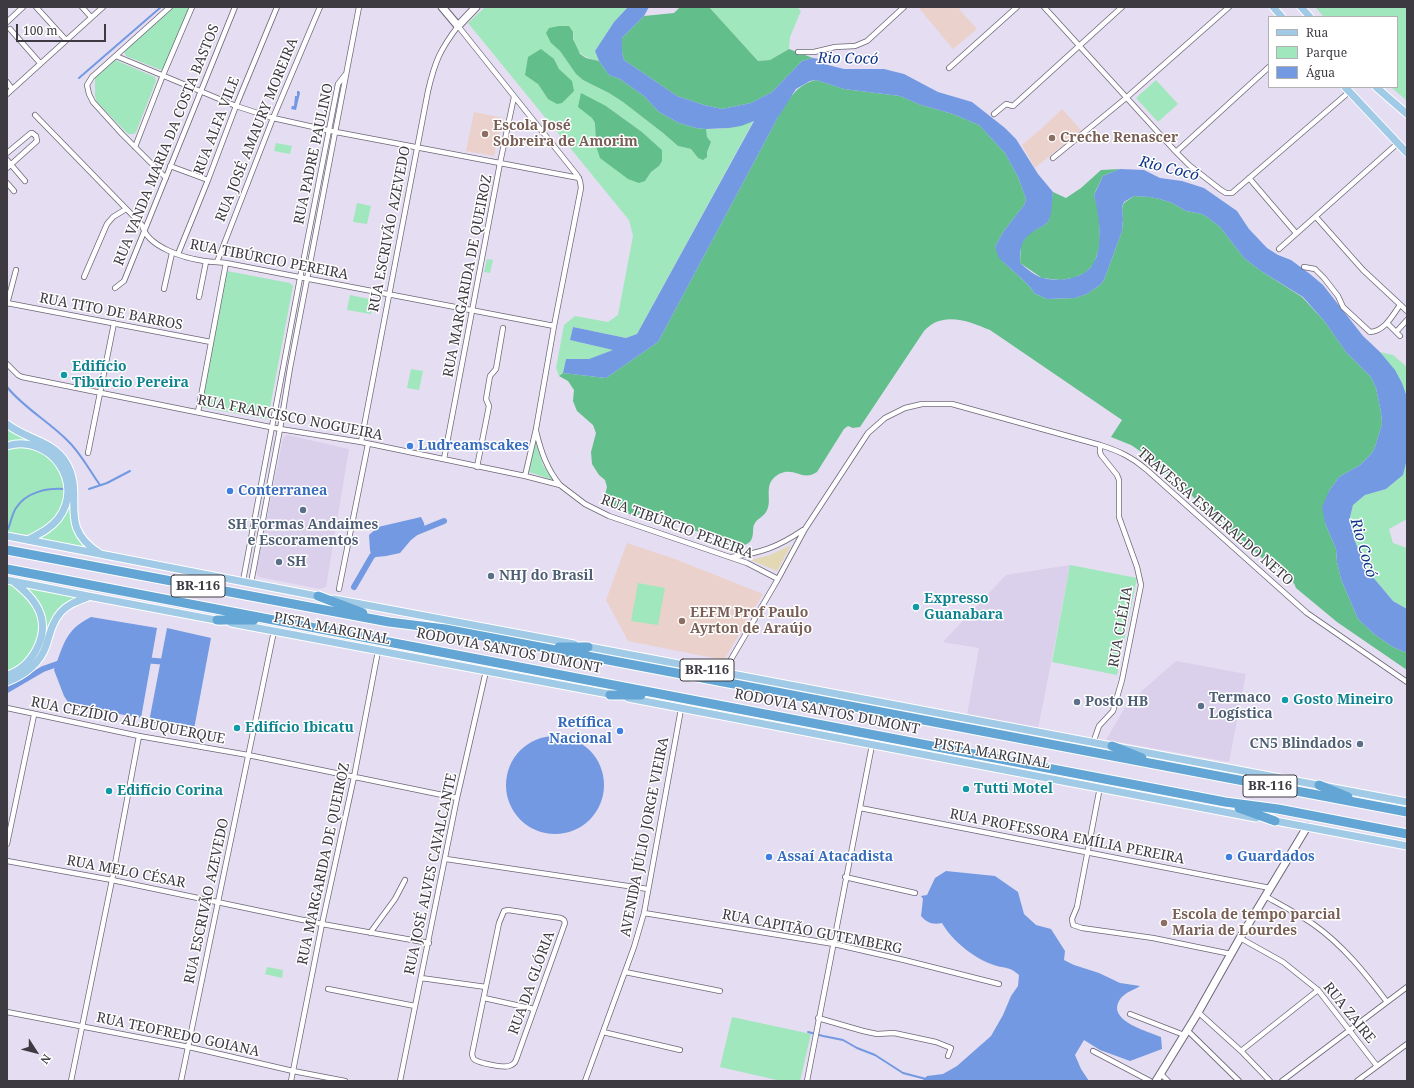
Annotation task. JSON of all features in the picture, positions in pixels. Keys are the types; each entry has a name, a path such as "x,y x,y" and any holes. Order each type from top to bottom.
{"highway":[{"name":"RODOVIA SANTOS DUMONT","path":"7,550 389,622 445,629 1407,812"},
{"name":"RODOVIA SANTOS DUMONT","path":"7,569 1225,802 1278,809 1407,834"},
{"path":"318,596 389,622"},
{"path":"217,620 276,620"},
{"path":"535,646 588,647"},
{"path":"610,695 664,695"},
{"path":"1112,746 1176,769"},
{"path":"1319,785 1364,804"},
{"path":"1225,802 1275,821"}],"main road":[{"path":"442,7 458,26 476,7"},
{"path":"1273,7 1281,16"},
{"path":"1301,7 1309,16"},
{"path":"1377,88 1407,114"},
{"path":"1347,89 1407,152"},
{"path":"7,424 19,432 50,445 59,453 70,469 73,481 74,514 81,537 87,544 103,555"},
{"path":"7,446 26,443 43,450 54,457 66,478 66,502 58,518 44,531 28,540"},
{"name":"PISTA MARGINAL","path":"7,536 1407,802"},
{"path":"7,675 20,669 31,659 39,644 42,624 41,615 36,604 10,580"},
{"name":"PISTA MARGINAL","path":"10,580 681,709 1407,846"},
{"path":"7,682 25,674 36,664 44,651 52,627 62,611 73,603 88,596"},
{"path":"1156,1081 1197,1014 1265,896 1308,827"}],"street":[{"path":"7,22 23,7"},
{"path":"36,7 66,40"},
{"path":"82,7 91,17"},
{"path":"7,94 103,7"},
{"path":"166,178 99,109 89,94 87,85 89,81 170,7"},
{"path":"135,147 162,76 192,7"},
{"name":"RUA VANDA MARIA DA COSTA BASTOS","path":"115,288 124,281 235,7"},
{"name":"RUA ALFA VILE","path":"178,254 236,106 277,7"},
{"name":"RUA JOSÉ AMAURY MOREIRA","path":"217,262 273,118 320,7"},
{"name":"RUA PADRE PAULINO","path":"251,583 290,368 359,7"},
{"path":"798,52 814,52 861,45 904,7"},
{"path":"949,68 1017,7"},
{"path":"1044,7 1176,152 1189,165 1226,193 1232,192 1249,178 1347,89"},
{"path":"994,114 1006,104 1013,106 1122,7"},
{"path":"1053,158 1126,98 1229,7"},
{"path":"458,26 578,178 581,188 554,326 536,429 525,476"},
{"name":"RUA ESCRIVÃO AZEVEDO","path":"361,442 426,100 436,60 445,43 458,26"},
{"path":"10,29 40,63"},
{"path":"116,56 236,106 273,118 336,132 578,178"},
{"path":"1176,152 1268,68"},
{"name":"RUA PADRE PAULINO","path":"243,581 338,84 346,74"},
{"path":"7,82 12,89"},
{"name":"RUA MARGARIDA DE QUEIROZ","path":"444,459 471,311 514,97"},
{"name":"RUA TIBÚRCIO PEREIRA","path":"35,115 142,225 144,232 154,242 172,253 206,262 217,262 554,326"},
{"path":"7,153 30,133 34,134 38,139 9,166"},
{"path":"1279,249 1398,143"},
{"path":"7,160 9,166 25,181"},
{"path":"170,166 208,180"},
{"path":"1249,178 1296,233"},
{"path":"7,183 14,191"},
{"path":"84,277 107,224 113,217 126,209"},
{"path":"1316,217 1363,270 1407,311"},
{"name":"RUA PADRE PAULINO","path":"307,240 315,242"},
{"path":"164,288 172,253"},
{"path":"199,297 206,262"},
{"path":"198,412 226,264"},
{"path":"1304,267 1315,270 1324,278 1338,296 1343,307 1370,332 1379,330 1400,305"},
{"path":"7,303 16,270"},
{"name":"RUA TITO DE BARROS","path":"7,303 211,342"},
{"path":"1387,322 1398,334 1407,320"},
{"path":"88,453 114,323"},
{"path":"478,467 489,406 486,400 490,376 496,369 504,328"},
{"path":"288,342 295,343"},
{"name":"RUA FRANCISCO NOGUEIRA","path":"7,364 22,378 280,429 361,442 478,467"},
{"path":"283,366 290,368"},
{"name":"TRAVESSA ESMERALDO NETO","path":"723,673 778,579 805,529 868,433 885,418 912,406 952,404 1100,445 1119,451 1139,463 1307,612 1407,682"},
{"path":"536,429 544,461 560,485"},
{"path":"339,589 368,444"},
{"name":"RUA CLÉLIA","path":"1093,742 1099,726 1113,711 1122,680 1140,593 1141,581 1119,517 1118,505 1120,486 1118,477 1101,455 1100,445"},
{"name":"RUA TIBÚRCIO PEREIRA","path":"478,467 525,476 560,485 585,504 609,516 753,566 778,579"},
{"path":"729,558 769,549 788,540 805,529"},
{"name":"RUA ESCRIVÃO AZEVEDO","path":"182,1081 274,631"},
{"name":"RUA MARGARIDA DE QUEIROZ","path":"291,1081 322,924 354,777 378,651"},
{"name":"RUA JOSÉ ALVES CAVALCANTE","path":"400,1081 429,944 457,798 486,671"},
{"name":"RUA CEZÍDIO ALBUQUERQUE","path":"7,708 34,715 139,736 248,755 457,798"},
{"name":"AVENIDA JÚLIO JORGE VIEIRA","path":"585,1081 634,947 644,913 681,709"},
{"path":"7,844 34,715"},
{"path":"71,1081 112,880 139,736"},
{"path":"807,1081 818,1018 834,944 845,878 872,745"},
{"path":"1100,787 1077,907 1072,922 1074,926 1153,938 1231,954"},
{"name":"RUA PROFESSORA EMÍLIA PEREIRA","path":"860,808 1270,888"},
{"path":"446,859 648,888"},
{"name":"RUA MELO CÉSAR","path":"7,861 112,880 322,924 429,944"},
{"path":"845,878 915,893"},
{"path":"370,933 395,899 405,880"},
{"path":"1265,896 1314,925 1346,951 1362,968 1387,1002"},
{"name":"RUA DA GLÓRIA","path":"484,998 472,1057 476,1061 503,1066 514,1064 564,927 564,920 508,910 504,911 499,923 486,986"},
{"name":"RUA CAPITÃO GUTEMBERG","path":"644,913 834,944 999,984"},
{"name":"RUA ZAIRE","path":"1240,938 1283,962 1318,990 1376,1066"},
{"path":"625,972 720,991"},
{"path":"421,978 486,986 484,998 534,1009"},
{"path":"1282,1081 1407,987"},
{"path":"328,989 415,1006"},
{"path":"1241,1051 1318,990"},
{"name":"RUA TEOFREDO GOIANA","path":"7,1012 189,1047 321,1079 345,1081"},
{"path":"1130,1014 1187,1030 1239,1081"},
{"path":"1197,1014 1241,1051 1270,1081"},
{"path":"818,1018 862,1031 878,1034 894,1033 936,1042 951,1048 948,1056"},
{"path":"603,1032 680,1050"},
{"path":"1357,1081 1407,1044"},
{"path":"1093,1051 1150,1081"},
{"path":"1161,1074 1168,1081"}],"shaded area":[{"path":"918,7 961,7 959,9 977,29 953,49"},
{"name":"Creche Renascer","path":"1062,109 1081,130 1035,168 1022,145"},
{"name":"Escola José Sobreira de Amorim","path":"474,112 503,118 494,156 466,151"},
{"name":"SH Formas Andaimes e Escoramentos","path":"287,435 349,449 326,587 320,589 259,577 256,572 283,438"},
{"name":"EEFM Prof Paulo Ayrton de Araújo","path":"627,543 675,559 763,594 724,660 628,641 606,600"},
{"path":"1070,565 1038,729 967,715 979,648 943,642 1006,575"},
{"path":"1176,661 1246,674 1229,762 1106,740 1127,704"}],"green space":[{"path":"174,7 189,7 165,68 161,70 126,56 124,51"},
{"path":"485,7 628,7 614,22 595,51 599,61 587,57 579,52 575,44 573,32 551,43 560,51 576,74 583,80 623,102 678,146 691,149 698,158 707,152 711,142 707,137 706,129 731,128 754,120 637,334 626,338 573,327 570,340 614,350 589,359 566,359 563,373 559,376 556,368 564,325 575,316 608,322 618,315 633,236 629,220 468,23","holes":["554,59 559,69 571,81 548,99 538,84","606,106 642,132 662,150 659,166 651,172 645,181 596,146 595,123 592,118"]},
{"path":"680,7 709,7 758,61 770,60 789,49 813,58 802,61 772,92 751,103 722,109 677,96 624,60 622,52 622,38 644,16 674,13"},
{"path":"709,7 797,7 801,11 790,37 789,49 770,60 758,61"},
{"path":"1315,7 1407,7 1407,101 1392,88 1398,88 1398,16 1323,16"},
{"path":"569,26 573,32 573,39 580,54 586,58 599,61 609,75 620,79 644,96 659,112 679,123 706,129 707,137 711,142 707,152 707,157 703,160 698,158 691,149 678,146 623,102 583,80 576,74 560,51 551,43 546,33 549,28"},
{"path":"541,49 554,59 559,69 572,81 574,91 562,103 557,104 548,99 538,84 525,75 528,57"},
{"path":"115,60 155,77 156,81 134,134 128,134 97,102 95,96 95,78"},
{"path":"816,80 844,89 900,96 921,105 953,114 979,125 1005,153 1018,177 1026,199 1024,205 1003,232 995,247 1003,262 1031,288 1034,293 1047,299 1075,298 1087,294 1100,285 1104,280 1122,231 1122,208 1124,203 1134,196 1160,199 1172,203 1186,211 1202,214 1207,217 1220,227 1244,258 1261,271 1302,297 1325,322 1346,352 1371,377 1376,388 1382,424 1375,447 1372,453 1360,465 1339,477 1329,491 1325,523 1336,549 1341,579 1358,619 1374,634 1393,647 1407,653 1407,670 1337,622 1296,588 1295,584 1287,575 1272,567 1146,455 1131,445 1111,437 1122,420 990,330 962,320 941,320 924,331 860,427 853,428 848,426 844,429 817,472 812,475 803,475 794,472 785,472 779,474 770,482 768,507 765,514 757,520 754,525 752,538 748,544 736,546 728,544 725,543 724,538 692,530 690,525 646,511 642,511 638,515 634,516 610,506 606,502 605,495 607,487 605,480 599,475 592,464 591,452 596,433 593,425 577,411 573,401 574,390 568,381 559,376 563,373 606,378 658,342 784,106 803,85"},
{"path":"1156,80 1178,104 1158,122 1136,98"},
{"path":"581,93 606,106 642,132 662,150 662,161 659,166 651,172 645,181 639,183 628,179 600,158 596,146 595,123 592,118 578,107"},
{"path":"276,143 292,146 290,154 274,151"},
{"path":"1120,169 1103,176 1094,195 1099,212 1100,245 1094,264 1085,273 1073,278 1060,280 1042,278 1020,263 1021,244 1028,234 1046,224 1049,220 1053,192 1066,198 1081,188 1101,170"},
{"path":"357,203 371,206 367,224 353,222"},
{"path":"487,259 493,260 490,273 484,272"},
{"path":"227,271 290,283 293,286 268,418 266,419 201,407"},
{"path":"350,295 374,300 371,314 347,310"},
{"path":"1380,352 1393,355 1407,367 1407,397 1399,378"},
{"path":"411,369 423,371 419,390 407,388"},
{"path":"7,427 20,435 48,447 63,461 71,481 71,510 73,525 80,538 90,549 34,538 54,528 66,514 70,496 68,478 61,461 48,448 29,441 7,442"},
{"path":"535,440 543,465 553,480 529,472"},
{"path":"29,447 48,456 59,468 64,482 64,500 61,509 56,516 43,529 28,535 7,534 7,448"},
{"path":"1407,459 1407,519 1389,529 1393,543 1407,548 1407,609 1393,601 1367,570 1354,539 1350,517 1353,505 1365,495 1386,489 1403,475"},
{"path":"1070,565 1137,578 1117,675 1052,662"},
{"path":"7,583 25,594 38,613 40,631 33,651 20,666 7,672"},
{"path":"638,583 665,588 658,625 631,621"},
{"path":"24,586 81,597 68,603 44,648 32,665 15,675 35,660 44,643 46,627 40,604 35,596"},
{"path":"267,967 283,970 282,978 265,974"},
{"path":"732,1017 811,1034 800,1081 781,1081 720,1067"}],"sand":[{"path":"791,545 777,571 751,560 770,555"}],"water":[{"name":"Rio Cocó","path":"628,7 649,7 644,16 622,38 622,52 624,60 677,96 704,105 722,109 751,103 772,92 802,61 813,58 819,59 828,65 844,69 884,69 904,74 938,92 972,102 1005,128 1016,139 1038,174 1053,192 1049,220 1045,225 1026,238 1023,242 1021,250 1020,263 1040,277 1058,280 1067,279 1082,274 1091,267 1098,249 1100,230 1098,211 1094,195 1103,176 1120,169 1144,170 1160,178 1182,181 1204,188 1237,211 1249,229 1267,248 1278,255 1291,260 1323,285 1363,336 1380,352 1395,370 1402,383 1407,397 1407,459 1403,475 1386,489 1365,495 1353,505 1350,517 1354,539 1367,570 1393,601 1407,609 1407,653 1393,647 1374,634 1358,619 1341,579 1336,549 1325,523 1322,507 1329,491 1339,477 1360,465 1372,453 1375,447 1382,424 1376,388 1371,377 1346,352 1325,322 1303,297 1261,271 1244,258 1220,227 1202,214 1186,211 1172,203 1160,199 1134,196 1124,202 1122,207 1122,231 1104,280 1100,285 1087,294 1075,298 1047,299 1034,293 1020,277 999,258 995,247 1003,232 1024,205 1026,199 1018,177 1005,153 979,125 953,114 921,105 900,96 844,89 816,80 810,81 796,89 777,119 658,342 606,378 563,373 566,359 589,359 613,350 570,340 573,327 626,338 637,334 754,121 741,126 729,128 706,129 679,123 659,112 644,96 620,79 609,75 599,61 595,51 614,22"},
{"path":"297,91 300,93 296,110 291,109 292,106 294,106"},
{"path":"421,517 425,529 411,540 400,553 376,557 371,554 369,535 378,527"},
{"path":"91,617 157,628 141,718 70,705 64,696 54,670 66,639 76,627"},
{"path":"167,628 211,638 194,729 149,722"},
{"path":"555,736 574,740 590,750 600,766 604,785 600,804 590,820 574,830 555,834 536,830 520,820 510,804 506,785 510,766 520,750 536,740"},
{"path":"946,871 995,876 1018,892 1024,914 1036,925 1051,929 1065,951 1064,960 1074,965 1099,973 1120,983 1140,986 1121,998 1117,1006 1118,1013 1129,1024 1161,1037 1162,1049 1130,1061 1100,1050 1084,1040 1075,1055 1081,1069 1089,1081 923,1080 927,1076 943,1074 957,1066 991,1036 1003,1015 1011,996 1018,986 1019,975 1016,972 994,965 972,954 958,943 946,930 942,923 930,923 921,916 923,899 921,896 927,895 935,878"}],"waterway":[{"path":"79,78 161,7"},
{"path":"7,387 14,395 60,433 72,445 100,485"},
{"path":"89,489 107,483 130,471"},
{"path":"8,529 15,510 25,498 44,490 64,489"},
{"path":"417,532 444,521"},
{"path":"354,587 372,556 379,551"},
{"path":"143,660 168,662"},
{"path":"7,690 43,669 63,662"},
{"path":"808,1032 843,1040 857,1048 875,1055 903,1073 926,1079"}],"place":[{"name":"Escola José Sobreira de Amorim","path":"485,134"},
{"name":"Creche Renascer","path":"1052,138"},
{"name":"Edifício Tibúrcio Pereira","path":"64,375"},
{"name":"Ludreamscakes","path":"410,446"},
{"name":"Conterranea","path":"230,491"},
{"name":"SH Formas Andaimes e Escoramentos","path":"303,510"},
{"name":"SH","path":"279,562"},
{"name":"NHJ do Brasil","path":"491,576"},
{"name":"Expresso Guanabara","path":"916,607"},
{"name":"EEFM Prof Paulo Ayrton de Araújo","path":"682,621"},
{"name":"Gosto Mineiro","path":"1285,700"},
{"name":"Posto HB","path":"1077,702"},
{"name":"Termaco Logística","path":"1201,706"},
{"name":"Edifício Ibicatu","path":"237,728"},
{"name":"Retífica Nacional","path":"620,731"},
{"name":"CN5 Blindados","path":"1360,744"},
{"name":"Tutti Motel","path":"966,789"},
{"name":"Edifício Corina","path":"109,791"},
{"name":"Assaí Atacadista","path":"769,857"},
{"name":"Guardados","path":"1229,857"},
{"name":"Escola de tempo parcial Maria de Lourdes","path":"1164,923"}]}
